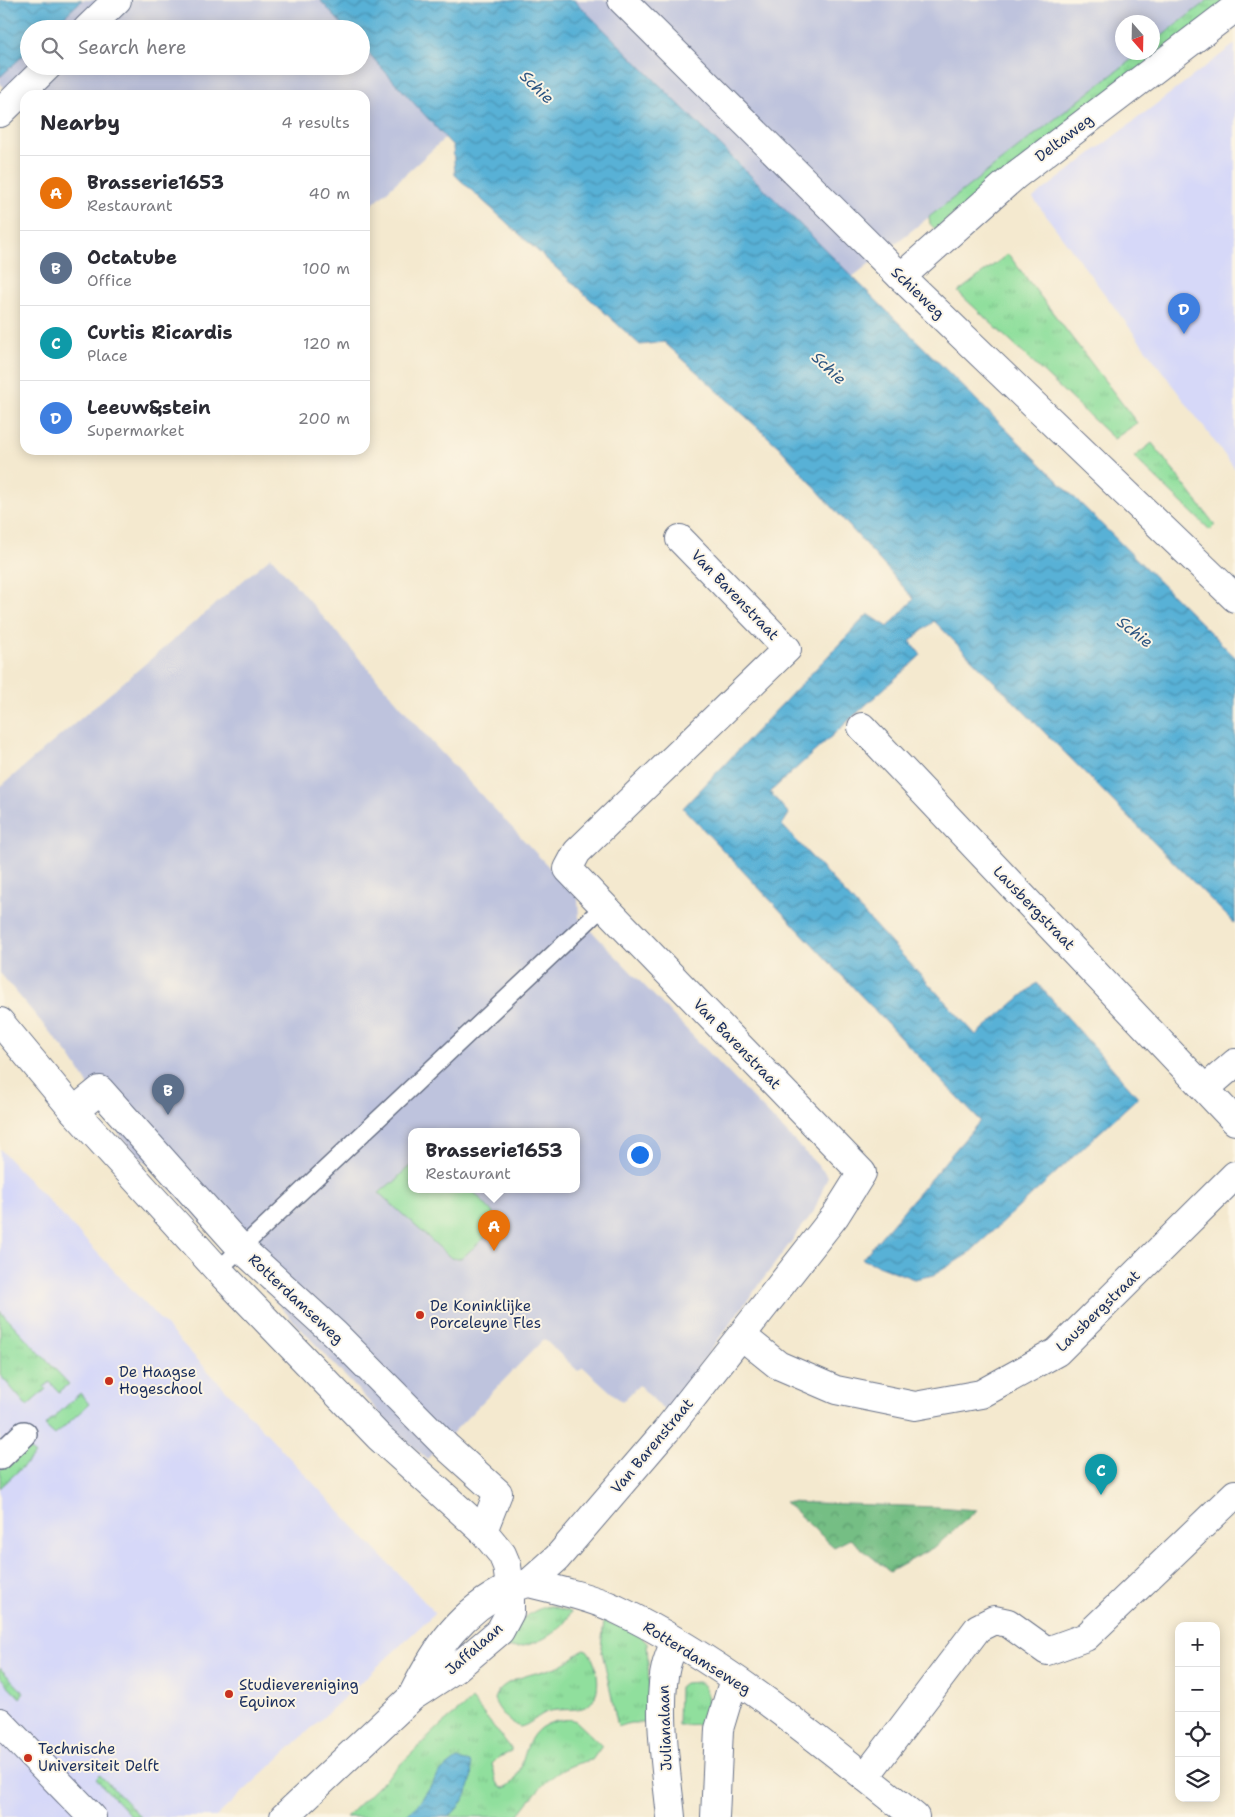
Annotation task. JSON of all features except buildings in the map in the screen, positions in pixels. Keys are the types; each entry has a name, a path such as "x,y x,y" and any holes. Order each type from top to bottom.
{"street":[{"path":"96,20 117,0"},
{"name":"Schieweg","path":"622,0 901,277 1229,583"},
{"name":"Deltaweg","path":"901,277 1016,175 1235,8"},
{"path":"23,90 39,75"},
{"path":"0,112 20,93"},
{"name":"Van Barenstraat","path":"520,1585 546,1569 666,1431 835,1216 862,1173 568,869 577,852 787,649 680,539"},
{"name":"Lausbergstraat","path":"862,727 1206,1088 1235,1121"},
{"path":"0,1022 74,1111 218,1270 379,1437 483,1531 502,1554 507,1566 520,1585"},
{"path":"1206,1088 1235,1063"},
{"name":"Rotterdamseweg","path":"74,1111 100,1090 242,1249 334,1334 448,1448 498,1493 483,1531"},
{"name":"Lausbergstraat","path":"742,1336 778,1364 836,1390 915,1406 981,1394 1057,1352 1235,1175"},
{"path":"0,1458 24,1434"},
{"path":"865,1777 978,1628 994,1620 1008,1622 1047,1651 1086,1637 1235,1494"},
{"name":"Rotterdamseweg","path":"520,1585 615,1609 675,1641 734,1679 915,1817"},
{"name":"Jaffalaan","path":"284,1817 412,1697 437,1651 466,1616 486,1599 520,1585"},
{"name":"Julianalaan","path":"671,1817 662,1692 666,1666 675,1641"},
{"path":"715,1817 719,1729 734,1679"},
{"path":"0,1722 92,1817"}],"lane":[{"path":"218,1270 604,906"}],"shaded area":[{"path":"0,0 1228,0 1160,49 1160,15 1115,15 1115,60 1145,60 929,217 746,360 465,120 370,206 370,90 20,90 20,106 0,84"},
{"path":"1235,44 1235,469 1033,198"},
{"path":"271,557 438,749 578,898 579,918 828,1176 814,1211 665,1411 639,1385 622,1402 583,1367 578,1371 544,1339 427,1459 400,1435 120,1135 70,1056 0,973 0,787"},
{"name":"De Haagse Hogeschool","path":"0,1149 435,1613 216,1817 0,1817"}],"green space":[{"path":"1208,0 1230,0 1160,54 1160,38"},
{"path":"1131,60 1153,60 935,229 930,224 929,217"},
{"path":"1008,254 1137,423 1114,439 958,292"},
{"path":"1152,443 1215,525 1210,530 1134,457"},
{"path":"408,1168 408,1193 475,1193 493,1213 492,1231 462,1258 451,1258 379,1193 391,1183 396,1182 399,1176"},
{"path":"0,1311 69,1384 59,1392 50,1382 44,1387 46,1389 27,1406 0,1375"},
{"path":"80,1393 89,1404 55,1435 45,1426"},
{"path":"26,1446 35,1455 0,1488 0,1470"},
{"path":"785,1502 977,1510 936,1546 890,1572 850,1539 834,1547"},
{"path":"551,1606 571,1612 560,1627 544,1639 525,1646 506,1648 501,1644 501,1641 523,1619 536,1610"},
{"path":"604,1621 636,1632 647,1643 651,1723 630,1723 618,1727 601,1647"},
{"path":"583,1649 587,1650 595,1664 598,1682 597,1691 589,1704 578,1709 547,1712 520,1727 512,1723 501,1711 494,1699 498,1691 505,1685 524,1676 563,1664"},
{"path":"0,1668 24,1693 20,1698 0,1677"},
{"path":"698,1682 707,1694 707,1724 678,1725 679,1687 684,1683"},
{"path":"472,1700 511,1748 511,1752 499,1757 492,1764 500,1787 504,1788 512,1783 518,1775 533,1736 541,1728 553,1722 567,1719 576,1721 602,1746 592,1760 567,1768 548,1780 517,1817 449,1817 456,1810 440,1772 420,1802 405,1817 346,1817 440,1726"},
{"path":"100,1775 141,1817 132,1817 96,1779"}],"water":[{"path":"0,0 82,0 61,20 20,20 20,58 0,77"},
{"name":"Schie","path":"320,0 574,0 1235,657 1235,924 934,621 910,641 921,655 770,792 789,814 782,825 976,1035 1037,983 1138,1097 968,1254 934,1275 914,1279 862,1259 980,1121 683,808 868,614 888,627 914,599 779,447 664,342 640,345 455,175 453,146 370,55 370,20 338,20"},
{"path":"457,1759 470,1762 470,1785 464,1799 449,1817 405,1817 420,1802 440,1772"}],"place":[{"name":"Leeuw&stein","path":"1184,334"},
{"name":"Octatube","path":"168,1115"},
{"name":"Brasserie1653","path":"494,1251"},
{"name":"De Koninklijke Porceleyne Fles","path":"420,1315"},
{"name":"De Haagse Hogeschool","path":"109,1381"},
{"name":"Curtis Ricardis","path":"1101,1495"},
{"name":"Studievereniging Equinox","path":"229,1694"},
{"name":"Technische Universiteit Delft","path":"28,1758"}]}
